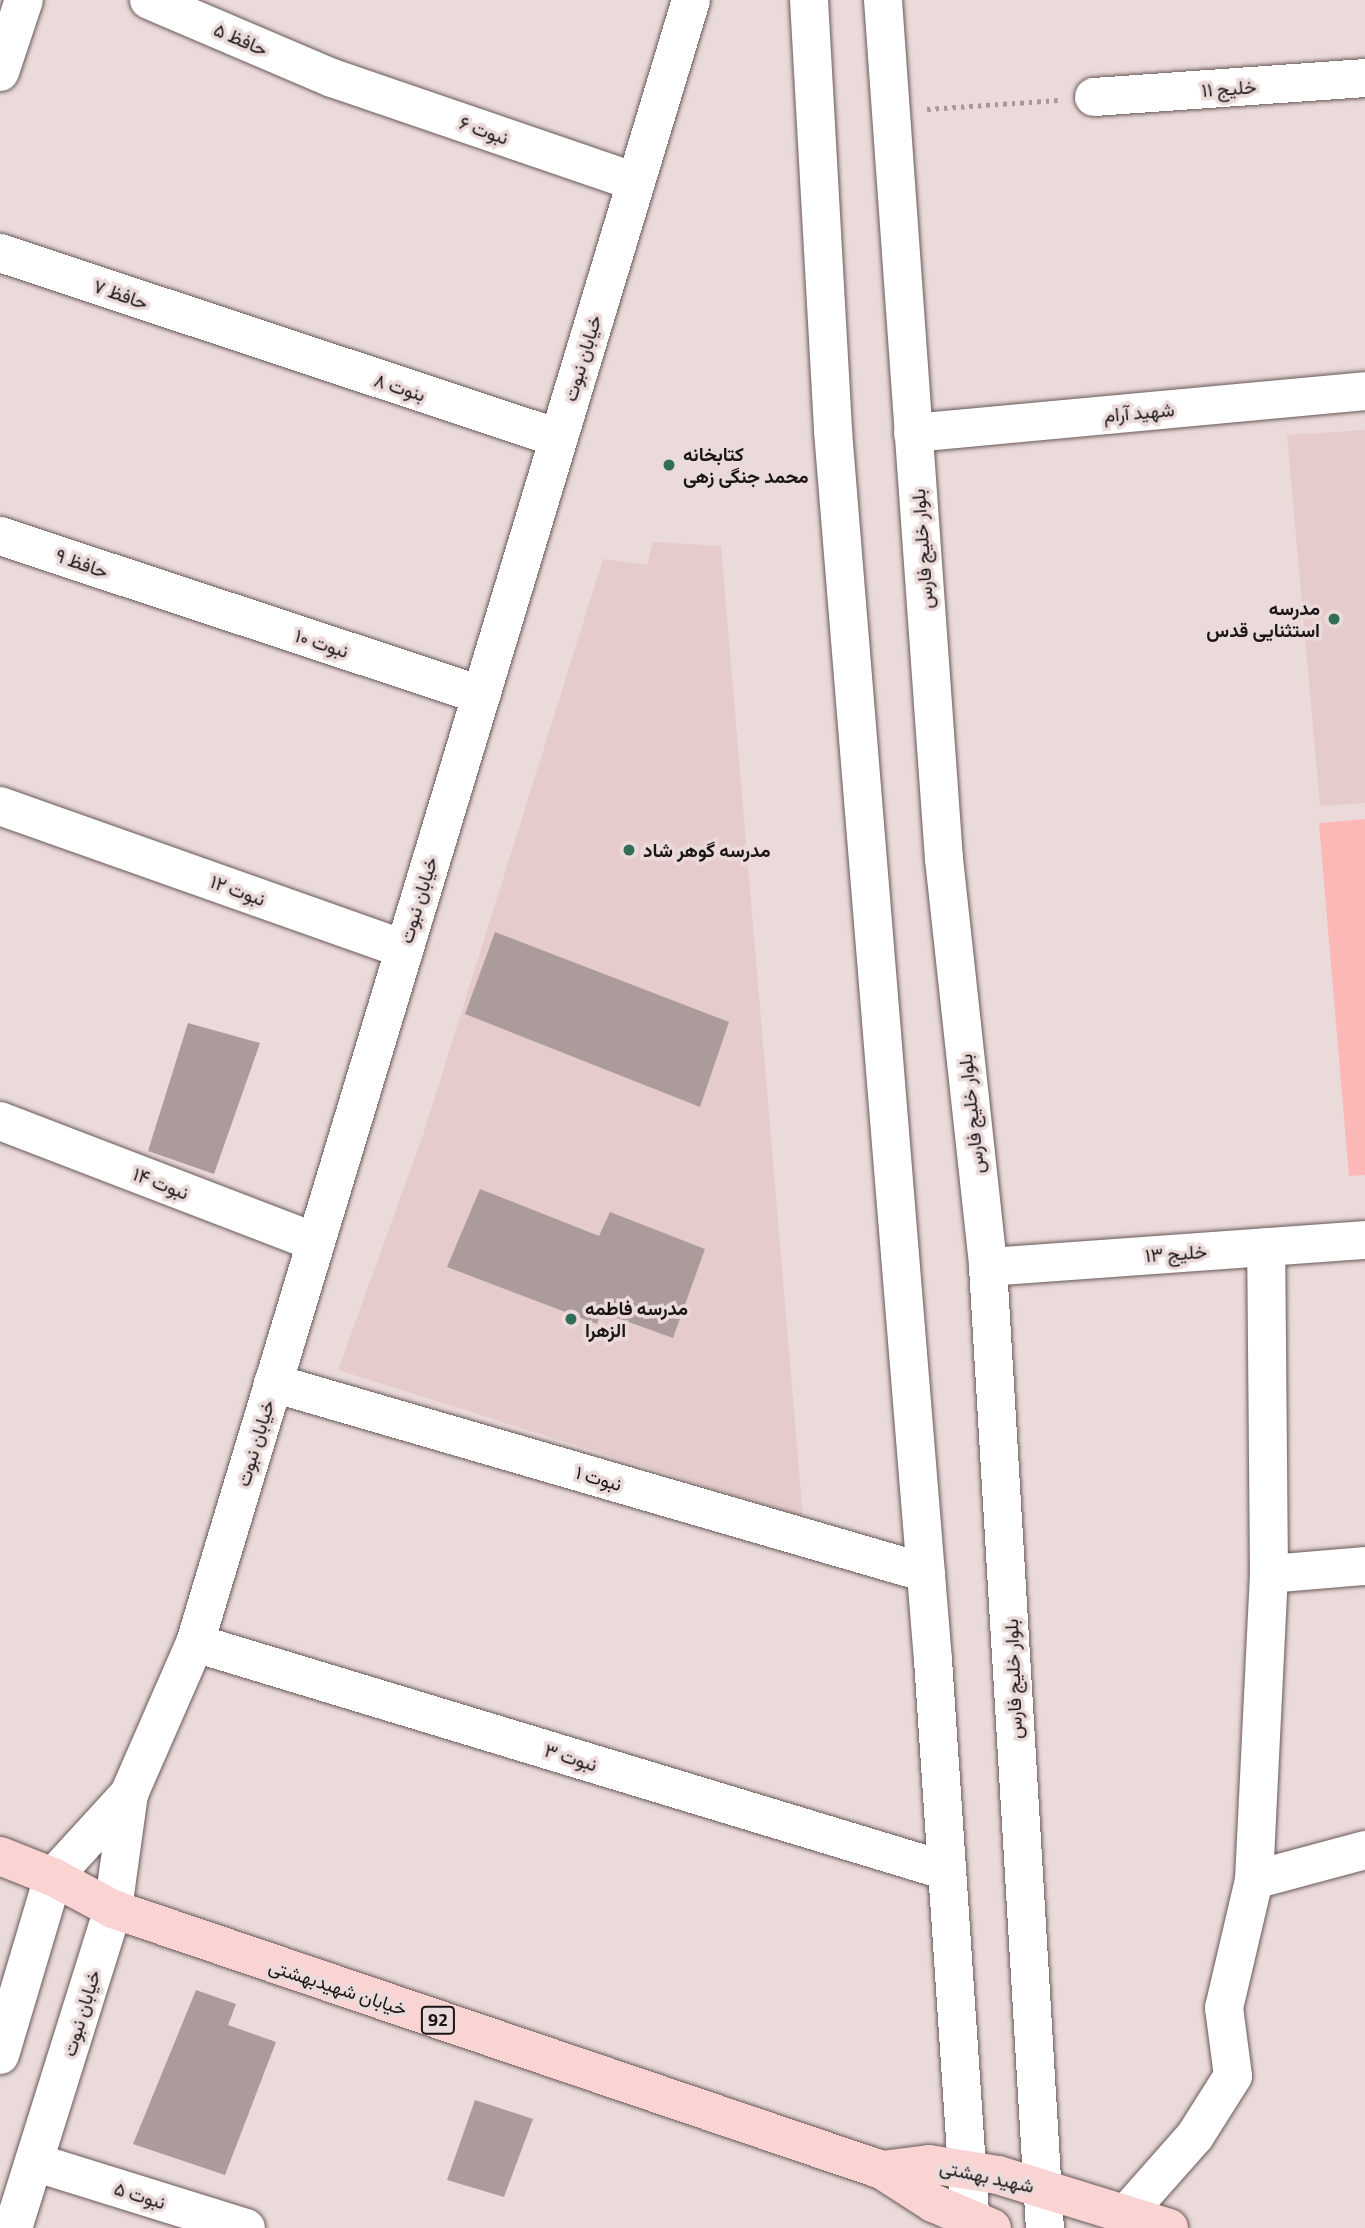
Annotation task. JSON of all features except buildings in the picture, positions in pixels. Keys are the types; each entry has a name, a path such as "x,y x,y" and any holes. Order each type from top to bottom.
{"main road":[{"path":"0,72 24,0"},
{"name":"حافظ ۵","path":"149,0 332,78"},
{"name":"خیابان نبوت","path":"13,2228 114,1909 129,1794 195,1643 691,0"},
{"path":"809,0 833,430 926,1573 966,2156 978,2225"},
{"name":"بلوار خلیج فارس","path":"883,0 944,859 988,1267 1045,2228"},
{"name":"نبوت ۶","path":"332,78 636,182"},
{"name":"خلیج ۱۱","path":"1094,97 1365,78"},
{"name":"حافظ ۷","path":"0,253 242,336"},
{"name":"بنوت ۸","path":"242,336 558,438"},
{"name":"شهید آرام","path":"913,433 1365,391"},
{"name":"حافظ ۹","path":"0,536 164,591"},
{"name":"نبوت ۱۰","path":"164,591 481,695"},
{"name":"نبوت ۱۲","path":"0,806 404,949"},
{"name":"نبوت ۱۴","path":"3,1122 316,1242"},
{"name":"خلیج ۱۳","path":"988,1267 1365,1240"},
{"path":"1126,2214 1195,2136 1233,2076 1224,2008 1255,1880 1269,1574 1266,1247"},
{"name":"نبوت ۱","path":"273,1383 926,1573"},
{"path":"1269,1574 1365,1566"},
{"name":"نبوت ۳","path":"195,1643 947,1871"},
{"name":"خیابان نبوت","path":"0,2055 53,1877 129,1794"},
{"path":"1255,1880 1365,1850"},
{"name":"خیابان شهیدبهشتی","path":"0,1856 53,1877 114,1909 881,2170"},
{"name":"شهید بهشتی","path":"881,2170 966,2156 1041,2188 1170,2228"},
{"name":"نبوت ۵","path":"34,2162 246,2228"},
{"name":"شهید بهشتی","path":"881,2170 933,2203 978,2225"}],"path":[{"path":"891,111 1094,97"}],"shaded area":[{"name":"مدرسه استثنایی قدس","path":"1365,430 1365,803 1320,806 1287,435"},
{"name":"مدرسه گوهر شاد","path":"653,542 721,546 803,1517 338,1370 423,1135 603,559 647,565"},
{"path":"1365,819 1365,1175 1349,1176 1319,823"}],"place":[{"name":"کتابخانه محمد جنگی زهی","path":"669,465"},
{"name":"مدرسه استثنایی قدس","path":"1334,619"},
{"name":"مدرسه گوهر شاد","path":"629,850"},
{"name":"مدرسه فاطمه الزهرا","path":"571,1319"}]}
